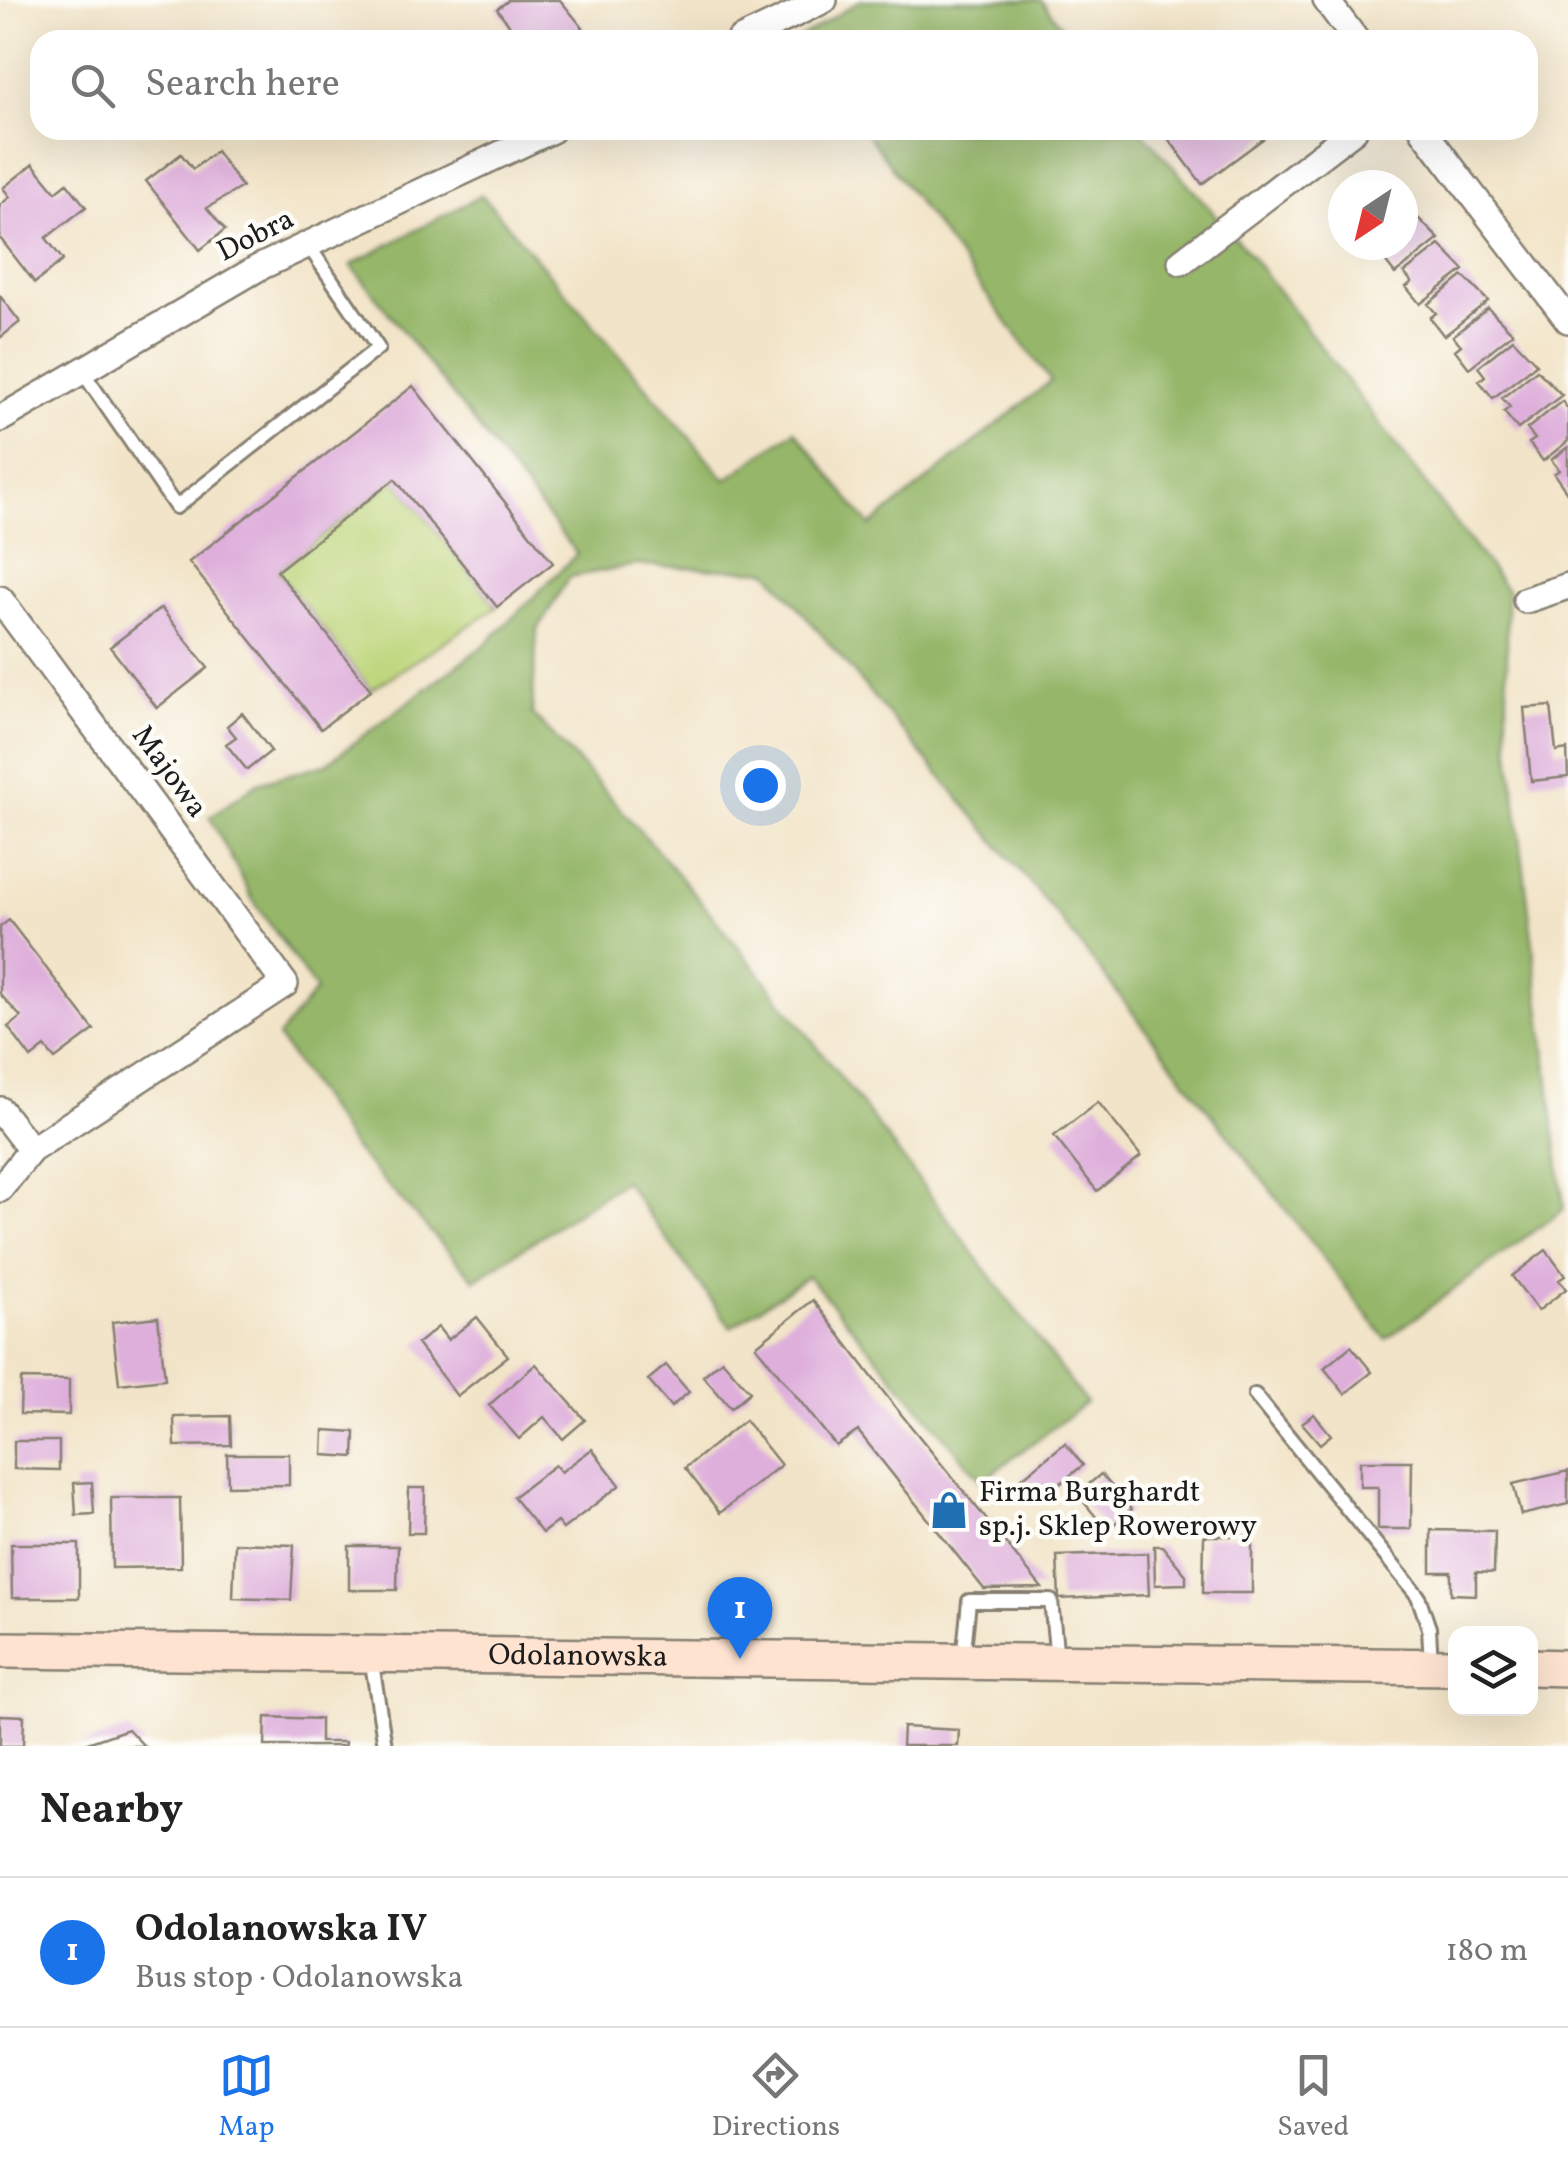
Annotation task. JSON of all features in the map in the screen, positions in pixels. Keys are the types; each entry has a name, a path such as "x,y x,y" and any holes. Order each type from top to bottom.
{"main road":[{"name":"Odolanowska","path":"0,1650 1444,1667"},
{"path":"1538,1668 1568,1668"}],"street":[{"path":"761,30 824,0"},
{"path":"1326,0 1348,30"},
{"name":"Dobra","path":"0,419 258,268 531,140"},
{"path":"1181,262 1341,140"},
{"path":"1431,140 1568,320"},
{"path":"1526,600 1568,586"},
{"name":"Majowa","path":"0,599 285,984 31,1150"},
{"path":"0,1110 31,1150 0,1189"}],"lane":[{"path":"82,371 176,506 378,348 308,245"},
{"path":"1255,1395 1418,1596 1444,1667"},
{"path":"962,1661 968,1601 1051,1601 1057,1662"},
{"path":"371,1654 386,1746"}],"green space":[{"path":"861,0 1041,0 1064,30 813,30"},
{"path":"871,140 1150,140 1252,257 1507,590 1507,725 1564,1209 1386,1339 1057,915 768,571 636,565 569,577 537,631 532,714 608,794 751,963 1086,1403 982,1481 808,1276 731,1327 624,1181 475,1280 354,1149 278,1037 316,990 253,900 210,817 258,783 326,764 487,643 577,554 351,265 482,195 726,480 795,430 870,526 1051,381"},
{"path":"395,479 497,607 371,690 277,571"}],"building":[{"path":"509,0 560,0 583,28 513,30 497,9"},
{"path":"1169,140 1261,140 1202,184"},
{"path":"216,151 242,187 207,208 225,230 200,250 146,181 181,154 193,169"},
{"path":"33,164 56,192 67,183 86,207 46,238 63,260 35,283 0,238 0,205 10,197 3,188"},
{"path":"1418,218 1439,239 1418,256"},
{"path":"1440,245 1464,270 1420,304 1406,287 1412,282 1404,273"},
{"path":"1384,260 1413,260 1395,274"},
{"path":"1463,276 1488,301 1444,336 1430,318 1436,313 1428,304"},
{"path":"0,296 20,322 0,338"},
{"path":"1488,308 1513,333 1469,368 1455,350 1461,345 1453,336"},
{"path":"1513,339 1537,364 1493,398 1479,381 1485,376 1478,367"},
{"path":"1537,370 1562,395 1518,429 1504,412 1510,407 1502,398"},
{"path":"413,386 553,563 497,607 395,479 277,571 371,690 321,729 189,562"},
{"path":"1562,401 1568,409 1568,441 1543,461 1529,443 1535,439 1527,429"},
{"path":"1568,447 1568,494 1554,474 1559,470 1551,460"},
{"path":"161,608 208,668 157,708 110,647"},
{"path":"1551,706 1556,751 1567,749 1568,777 1531,781 1524,708"},
{"path":"242,713 271,751 247,770 226,744 236,737 227,726"},
{"path":"9,920 94,1030 55,1059 45,1047 31,1058 8,1027 21,1017 0,994 0,927"},
{"path":"1098,1102 1141,1156 1097,1191 1054,1136"},
{"path":"1546,1250 1565,1276 1559,1280 1566,1289 1538,1311 1512,1276"},
{"path":"813,1300 1042,1588 984,1589 858,1431 836,1446 756,1346"},
{"path":"158,1317 165,1379 119,1384 112,1322"},
{"path":"477,1317 508,1356 457,1396 417,1344 438,1327 448,1340"},
{"path":"1351,1346 1372,1372 1345,1394 1324,1368"},
{"path":"722,1360 750,1392 731,1408 703,1376"},
{"path":"536,1364 585,1420 563,1439 544,1417 519,1439 489,1405"},
{"path":"666,1365 689,1392 671,1407 648,1380"},
{"path":"21,1379 69,1380 69,1415 20,1414"},
{"path":"1314,1414 1331,1435 1320,1444 1302,1423"},
{"path":"230,1416 231,1445 175,1446 174,1417"},
{"path":"745,1420 781,1465 720,1513 685,1468"},
{"path":"324,1430 355,1432 354,1457 323,1455"},
{"path":"14,1441 59,1441 59,1470 14,1469"},
{"path":"1065,1443 1083,1465 1040,1500 1022,1478"},
{"path":"592,1449 620,1485 563,1529 557,1522 542,1533 513,1497 555,1465 561,1472"},
{"path":"227,1454 289,1454 289,1485 228,1486"},
{"path":"1360,1461 1412,1461 1411,1529 1378,1529 1378,1487 1360,1487"},
{"path":"1568,1471 1568,1504 1521,1515 1513,1484"},
{"path":"1101,1474 1132,1509 1107,1530 1077,1494"},
{"path":"92,1482 94,1514 76,1515 74,1483"},
{"path":"409,1488 425,1488 424,1533 408,1533"},
{"path":"111,1498 180,1498 181,1567 112,1568"},
{"path":"1431,1530 1495,1531 1494,1573 1476,1572 1476,1595 1451,1594 1451,1572 1431,1572"},
{"path":"1204,1536 1252,1536 1252,1593 1203,1593"},
{"path":"235,1543 294,1545 291,1600 233,1598"},
{"path":"11,1544 79,1544 79,1598 12,1598"},
{"path":"349,1546 398,1546 397,1590 349,1590"},
{"path":"1154,1546 1162,1546 1186,1575 1186,1584 1155,1585"},
{"path":"1147,1553 1149,1595 1059,1599 1057,1556"},
{"path":"0,1715 24,1716 23,1746 0,1746"},
{"path":"266,1717 320,1719 320,1742 345,1742 345,1746 265,1746"},
{"path":"903,1727 959,1730 958,1746 902,1746"},
{"path":"128,1729 144,1746 82,1746 82,1745"}],"place":[{"name":"Firma Burghardt sp.j. Sklep Rowerowy","path":"949,1510"},
{"name":"Odolanowska IV","path":"740,1659"}]}
